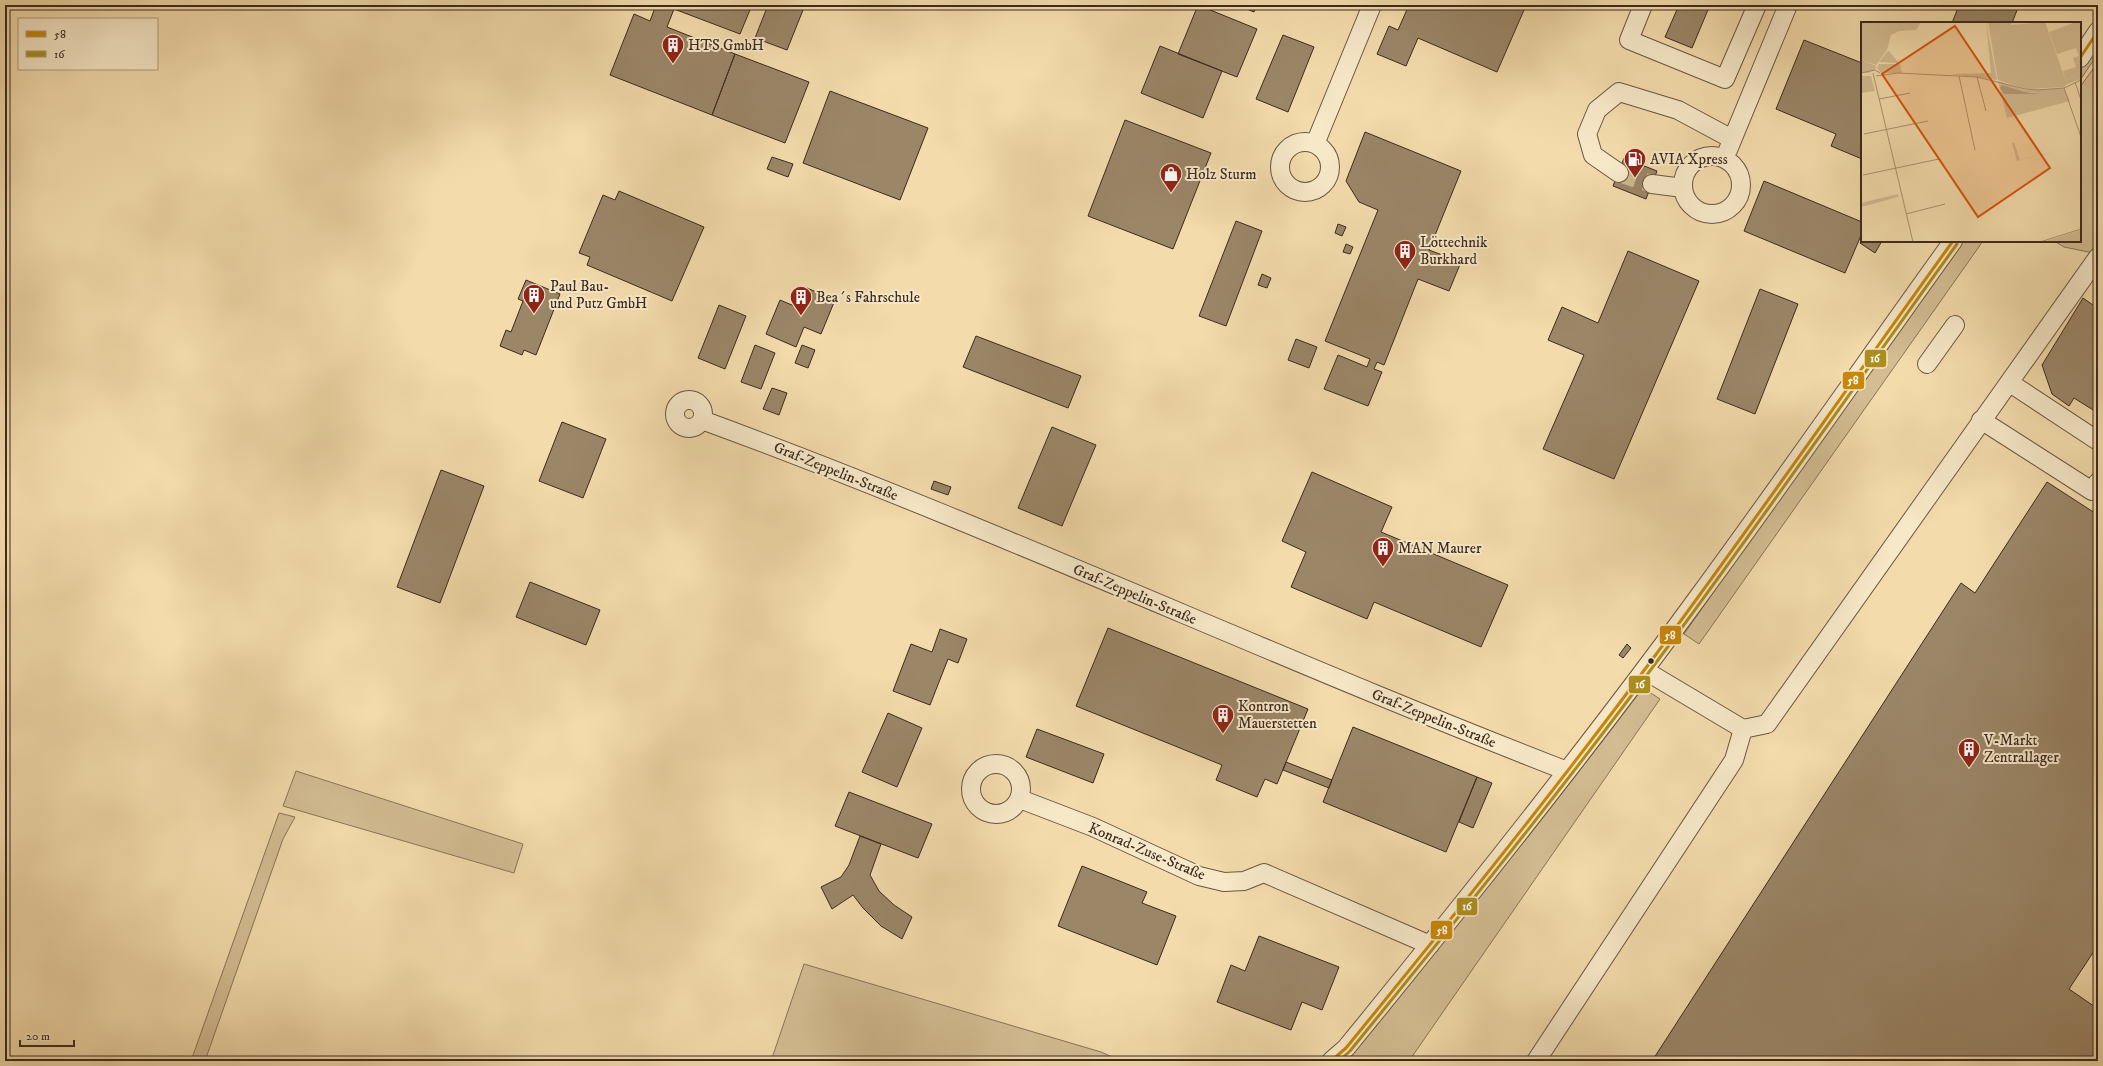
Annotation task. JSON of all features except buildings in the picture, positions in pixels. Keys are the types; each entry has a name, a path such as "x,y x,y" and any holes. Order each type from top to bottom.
{"street":[{"path":"1315,144 1372,5"},
{"path":"1643,5 1629,40 1725,79 1757,5"},
{"path":"1724,158 1788,5"},
{"path":"2081,56 2098,31"},
{"path":"1619,173 1593,155 1587,134 1597,110 1619,92 1678,110 1732,139"},
{"path":"1707,156 1724,158 1733,164 1738,172 1741,182 1740,192 1736,201 1729,208 1720,213 1710,214 1700,211 1692,206 1686,198 1683,188 1685,175 1691,164 1707,156"},
{"path":"1652,184 1683,188"},
{"path":"1331,1061 1346,1048 1568,771 1699,597 1952,242"},
{"path":"1644,670 1743,729 1767,724 2098,257"},
{"path":"1927,364 1955,325"},
{"path":"2010,383 2098,441"},
{"name":"Graf-Zeppelin-Straße","path":"702,420 821,463 1346,682 1568,771"},
{"path":"1981,420 2092,491 2098,482"},
{"path":"1536,1061 1734,760 1743,729"},
{"name":"Konrad-Zuse-Straße","path":"1020,799 1093,827 1199,876 1224,882 1244,881 1264,873 1430,945"}],"shaded area":[{"path":"2098,41 2098,54 2081,79 2081,66"},
{"path":"2098,62 2098,244 2093,253 2064,247 2056,242 2081,242 2081,86"},
{"path":"1959,242 1982,242 1699,644 1684,634"},
{"path":"1643,688 1660,699 1409,1061 1341,1061 1352,1051 1390,1007 1464,917"},
{"path":"296,771 523,844 514,873 283,806"},
{"path":"279,813 295,817 283,839 205,1061 191,1061"},
{"path":"804,964 1101,1052 1121,1061 771,1061"}],"tunnel":[{"path":"1619,173 1652,184"}],"transit line":[{"name":"58","path":"2081,56 2098,31"},
{"name":"58","path":"1331,1061 1346,1048 1504,852 1657,653 1732,551 1952,242"},
{"name":"16","path":"1339,1061 1350,1051 1547,806 1661,656 1736,554 1957,244"}],"place":[{"name":"HTS GmbH","path":"673,64"},
{"name":"AVIA Xpress","path":"1635,178"},
{"name":"Holz Sturm","path":"1171,194"},
{"name":"Löttechnik Burkhard","path":"1405,270"},
{"name":"Paul Bau- und Putz GmbH","path":"534,314"},
{"name":"Bea´s Fahrschule","path":"801,316"},
{"name":"MAN Maurer","path":"1383,568"},
{"name":"Kontron Mauerstetten","path":"1223,734"},
{"name":"V-Markt Zentrallager","path":"1969,768"}]}
